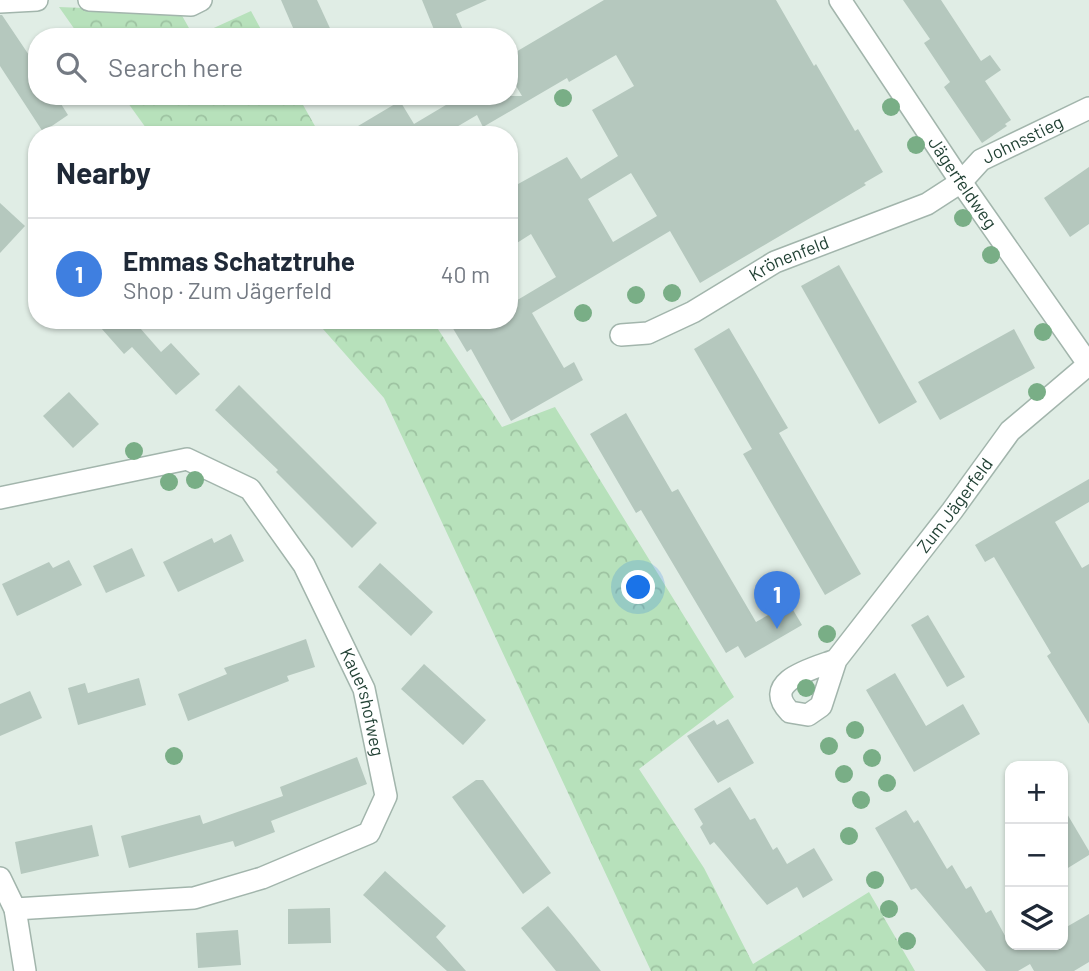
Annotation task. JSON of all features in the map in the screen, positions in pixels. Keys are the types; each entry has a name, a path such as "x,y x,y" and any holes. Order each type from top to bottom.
{"street":[{"path":"0,2 37,0"},
{"path":"89,0 191,5 201,0"},
{"name":"Jägerfeldweg","path":"840,0 961,182 1089,364"},
{"name":"Johnsstieg","path":"961,182 981,160 1089,108"},
{"name":"Krönenfeld","path":"621,335 648,334 693,312 775,262 927,204 961,182"},
{"name":"Zum Jägerfeld","path":"836,660 952,511 1010,431 1089,364"},
{"name":"Kauershofweg","path":"0,498 187,459 250,488 304,565 364,689 386,796 369,833 262,878 194,898 15,909"},
{"path":"0,878 15,909 25,971"}],"green space":[{"path":"59,7 180,12 189,28 74,28"},
{"path":"251,11 260,28 214,28"},
{"path":"129,105 303,105 315,126 145,126"},
{"path":"323,329 438,329 502,427 555,407 734,697 639,769 704,868 753,964 869,892 915,971 651,971 384,398"}],"building":[{"path":"281,0 317,0 330,28 293,28"},
{"path":"422,0 487,0 456,14 462,28 433,28"},
{"path":"604,0 776,0 814,66 816,64 855,131 858,129 883,172 864,183 866,185 700,283 670,231 532,313 564,368 574,362 583,380 511,421 471,349 467,352 453,329 518,329 518,300 556,277 531,234 518,242 518,184 567,157 581,179 618,156 592,110 634,86 616,55 569,82 567,78 485,126 477,115 458,126 358,126 393,105 402,105 414,124 446,105 518,105 518,96 522,96 518,89 518,51","holes":["631,173 657,216 613,242 588,199"]},
{"path":"903,0 941,0 981,61 990,55 1001,70 985,81 1011,120 1005,124 1007,126 982,143 944,87 950,82 924,43 930,39"},
{"path":"2,15 28,54 28,105 62,105 68,115 52,126 39,126 0,66"},
{"path":"1089,167 1089,224 1070,237 1044,198"},
{"path":"0,203 25,226 0,253"},
{"path":"839,265 917,402 879,424 801,286"},
{"path":"729,328 788,428 779,433 861,574 825,595 743,454 752,449 694,349"},
{"path":"102,329 141,329 161,352 171,343 200,374 176,395 132,347 124,354"},
{"path":"1014,329 1035,368 940,420 918,382"},
{"path":"239,385 377,523 352,548 276,472 278,470 215,410"},
{"path":"69,392 99,424 73,448 43,416"},
{"path":"626,413 672,492 678,489 756,622 789,603 802,625 745,658 738,646 726,653 641,510 636,513 590,434"},
{"path":"1089,479 1089,502 1055,522 1082,568 1089,564 1089,724 1047,656 1051,653 994,557 985,562 975,545"},
{"path":"231,534 244,561 178,592 163,562 212,538 214,543"},
{"path":"132,548 145,576 106,593 93,566"},
{"path":"69,560 82,585 17,616 2,584 49,562 53,568"},
{"path":"380,563 433,612 411,636 358,587"},
{"path":"928,615 965,677 947,687 911,625"},
{"path":"306,639 315,667 287,676 289,681 188,721 178,694 227,674 224,668"},
{"path":"424,664 486,720 463,745 401,689"},
{"path":"895,673 926,726 963,704 980,734 914,772 866,690"},
{"path":"139,678 146,705 78,725 68,688 85,683 88,693"},
{"path":"30,691 42,718 0,736 0,704"},
{"path":"728,719 754,763 718,783 687,736 714,720 717,725"},
{"path":"357,757 367,784 271,821 275,832 235,847 233,841 129,868 121,836 200,815 203,824 283,796 280,787"},
{"path":"476,780 483,780 551,873 523,894 452,797"},
{"path":"730,787 750,820 755,818 773,850 777,847 787,864 814,848 833,880 803,898 797,887 767,905 714,842 710,845 700,827 703,824 694,809"},
{"path":"906,810 914,823 918,820 947,869 952,865 966,889 971,886 986,913 991,910 1005,936 1005,950 1068,950 1068,926 1089,914 1089,962 1074,971 1034,971 1030,964 1018,971 986,971 916,888 911,890 875,828"},
{"path":"1068,815 1089,851 1089,855 1068,868"},
{"path":"92,825 99,856 21,874 15,842"},
{"path":"385,871 446,926 436,937 466,971 447,971 363,895"},
{"path":"548,906 601,971 556,971 521,928"},
{"path":"330,908 331,943 288,944 288,909"},
{"path":"238,930 241,965 198,968 196,933"}],"place":[{"name":"Emmas Schatztruhe","path":"777,629"}]}
